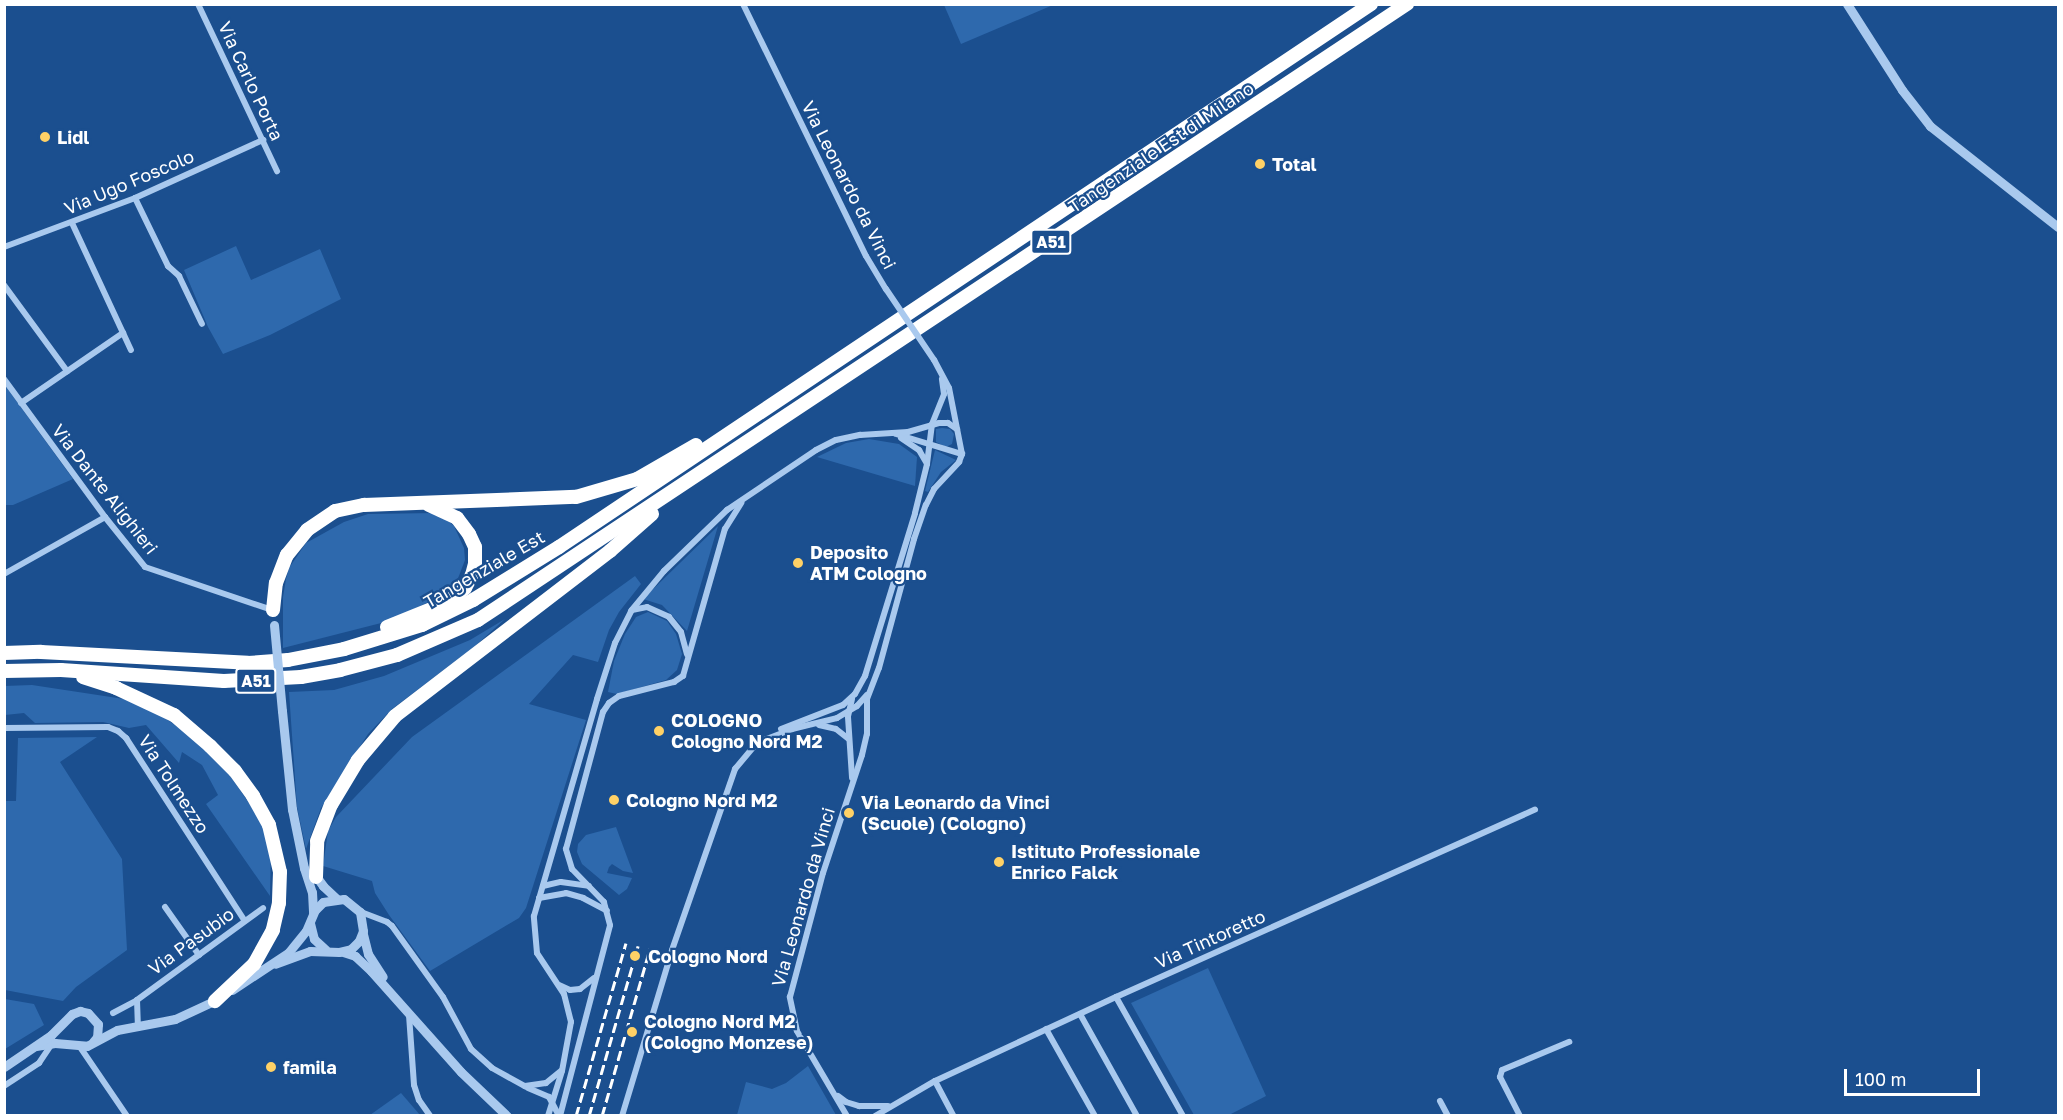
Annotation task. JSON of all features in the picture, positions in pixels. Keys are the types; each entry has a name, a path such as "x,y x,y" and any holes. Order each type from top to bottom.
{"highway":[{"name":"Tangenziale Est di Milano","path":"694,477 1407,4"},
{"name":"Tangenziale Est di Milano","path":"854,349 1371,5"},
{"name":"Tangenziale Est","path":"4,653 57,652 233,663 304,657 344,649 422,625 473,600 559,547 854,349"},
{"path":"273,610 276,583 287,555 315,523 344,508 421,503 545,500 576,497 606,490 662,466 854,349"},
{"name":"Tangenziale Est","path":"4,671 61,670 209,681 255,681 325,673 397,655 495,611 694,477"},
{"path":"316,877 317,841 331,805 358,760 395,716 610,550 694,477"},
{"path":"304,657 446,603 465,588 476,564 475,547 469,534 451,514 421,503"},
{"path":"61,670 116,688 174,716 223,758 246,784 266,819 280,872 279,903 273,930 254,964 215,1001"}],"street":[{"name":"Via Carlo Porta","path":"198,4 277,171"},
{"name":"Via Leonardo da Vinci","path":"743,4 866,256 886,290 934,360 949,388 962,454 959,462 934,489 926,505 879,668 868,693 862,755 823,873 790,997 797,1032 847,1116"},
{"path":"1847,4 1902,90 1930,126 2058,227"},
{"name":"Via Ugo Foscolo","path":"4,248 135,198 263,140"},
{"path":"135,198 168,266 179,276 202,324"},
{"path":"72,223 131,350"},
{"path":"4,285 67,371"},
{"path":"21,403 123,333"},
{"name":"Via Leonardo da Vinci","path":"852,781 850,710 852,698 866,676 927,464 932,424 944,394 941,372"},
{"name":"Via Dante Alighieri","path":"4,379 105,517 145,567 273,610"},
{"path":"548,1116 562,1071 571,1022 566,1000 558,984 542,963 536,948 534,921 597,699 615,643 631,611 683,552 727,510 816,450 836,440 860,435 908,432 932,424 948,423 957,429"},
{"path":"892,433 962,454"},
{"path":"892,433 919,450 927,464"},
{"path":"560,1116 595,977 610,929 608,911 601,897 570,867 566,846 604,709 619,696 674,682 685,672 728,522 748,495"},
{"path":"4,574 105,517"},
{"path":"631,611 637,608 653,609 676,623 687,647 685,672"},
{"path":"273,610 290,791 301,852 312,892 314,913"},
{"path":"622,1116 672,950 727,783 742,758 754,746 775,735 815,725 850,710 868,693"},
{"name":"Via Leonardo da Vinci","path":"754,746 772,733 836,709 852,698"},
{"name":"Via Leonardo da Vinci","path":"836,709 850,710"},
{"path":"850,710 861,714 867,722"},
{"path":"815,725 836,729 850,740"},
{"name":"Via Tolmezzo","path":"4,728 108,727 118,731 126,738 246,921"},
{"name":"Via Tintoretto","path":"875,1116 935,1082 1046,1029 1535,810"},
{"path":"301,852 316,877 337,899"},
{"path":"543,886 561,882 589,886"},
{"path":"539,898 566,893 583,898 608,911"},
{"path":"275,964 298,942 322,903 337,899 350,902 361,912 392,926 443,997 474,1052 499,1073 552,1101 560,1116"},
{"path":"165,907 199,955"},
{"name":"Via Pasubio","path":"113,1013 137,1000 263,908"},
{"path":"361,912 368,954 396,997"},
{"path":"310,923 314,940 326,950"},
{"path":"343,952 356,945 363,934"},
{"path":"36,1046 52,1044 76,1046 92,1043 117,1030 138,1028 174,1019 215,1001 275,964 306,952 326,950 343,952 359,959 407,1009 461,1072 507,1116"},
{"path":"558,984 570,990 580,989 595,977"},
{"path":"1116,997 1183,1116"},
{"path":"137,1000 138,1028"},
{"path":"407,1009 411,1027 414,1085 419,1100 430,1116"},
{"path":"4,1067 36,1046 66,1019 80,1011 88,1013 98,1024 117,1030"},
{"path":"1080,1014 1137,1116"},
{"path":"66,1019 64,1034 92,1063 127,1116"},
{"path":"92,1063 92,1043 97,1037 98,1024"},
{"path":"1046,1029 1095,1116"},
{"path":"1520,1116 1500,1077 1502,1070 1569,1042"},
{"path":"4,1086 39,1063 52,1044"},
{"path":"525,1086 546,1083 562,1071"},
{"path":"935,1082 954,1116"},
{"name":"Via Tintoretto","path":"834,1093 846,1102 860,1106 892,1106"},
{"path":"1440,1101 1448,1116"},
{"name":"Via Tintoretto","path":"884,1116 900,1102"}],"shaded area":[{"path":"944,4 1053,5 961,44"},
{"path":"236,246 251,280 320,249 341,299 270,335 223,354 208,327 184,270"},
{"path":"4,384 73,479 13,505 5,505"},
{"path":"936,429 950,429 954,434 952,444 946,447 936,442"},
{"path":"869,439 899,444 917,457 915,486 817,457 846,443"},
{"path":"935,450 956,460 941,472 928,492 925,491"},
{"path":"368,514 441,514 454,526 464,548 465,560 457,581 445,594 389,621 283,648 283,597 286,579 289,568 306,543 344,522"},
{"path":"718,526 687,631 662,605 643,599"},
{"path":"635,576 641,584 619,612 609,630 598,662 573,655 529,704 586,720 526,908 519,918 430,971 389,915 375,893 372,881 323,866 328,831 336,817 412,737"},
{"path":"648,612 667,621 676,634 682,654 677,670 666,680 617,694 608,692 614,661 625,634 636,617"},
{"path":"505,619 474,647 392,709 368,734 321,808 306,849 297,807 289,692 334,690 384,676 470,640"},
{"path":"32,685 124,699 161,715 215,754 260,819 271,849 270,896 206,804 218,795 202,765 182,752 179,763 146,725 129,728 103,722 35,723 24,713 5,715 4,686"},
{"path":"97,737 60,762 122,859 127,950 76,987 63,1001 5,990 5,801 16,801 18,738"},
{"path":"616,827 633,873 623,871 612,864 609,867 607,873 632,878 627,889 619,895 582,864 577,852 578,844 586,835"},
{"path":"1208,968 1266,1096 1229,1115 1194,1115 1131,1003"},
{"path":"5,999 34,1004 44,1025 5,1049"},
{"path":"808,1066 836,1115 737,1115 746,1082 772,1089 786,1083"},
{"path":"401,1093 420,1115 370,1115"}],"railway":[{"path":"576,1116 626,943"},
{"path":"589,1116 638,946"},
{"path":"602,1116 650,949"}],"place":[{"name":"Lidl","path":"45,137"},
{"name":"Total","path":"1260,164"},
{"name":"Deposito ATM Cologno","path":"798,563"},
{"name":"COLOGNO Cologno Nord M2","path":"659,731"},
{"name":"Cologno Nord M2","path":"614,800"},
{"name":"Via Leonardo da Vinci (Scuole) (Cologno)","path":"849,813"},
{"name":"Istituto Professionale Enrico Falck","path":"999,862"},
{"name":"Cologno Nord","path":"635,956"},
{"name":"Cologno Nord M2 (Cologno Monzese)","path":"632,1032"},
{"name":"famila","path":"271,1067"}]}
